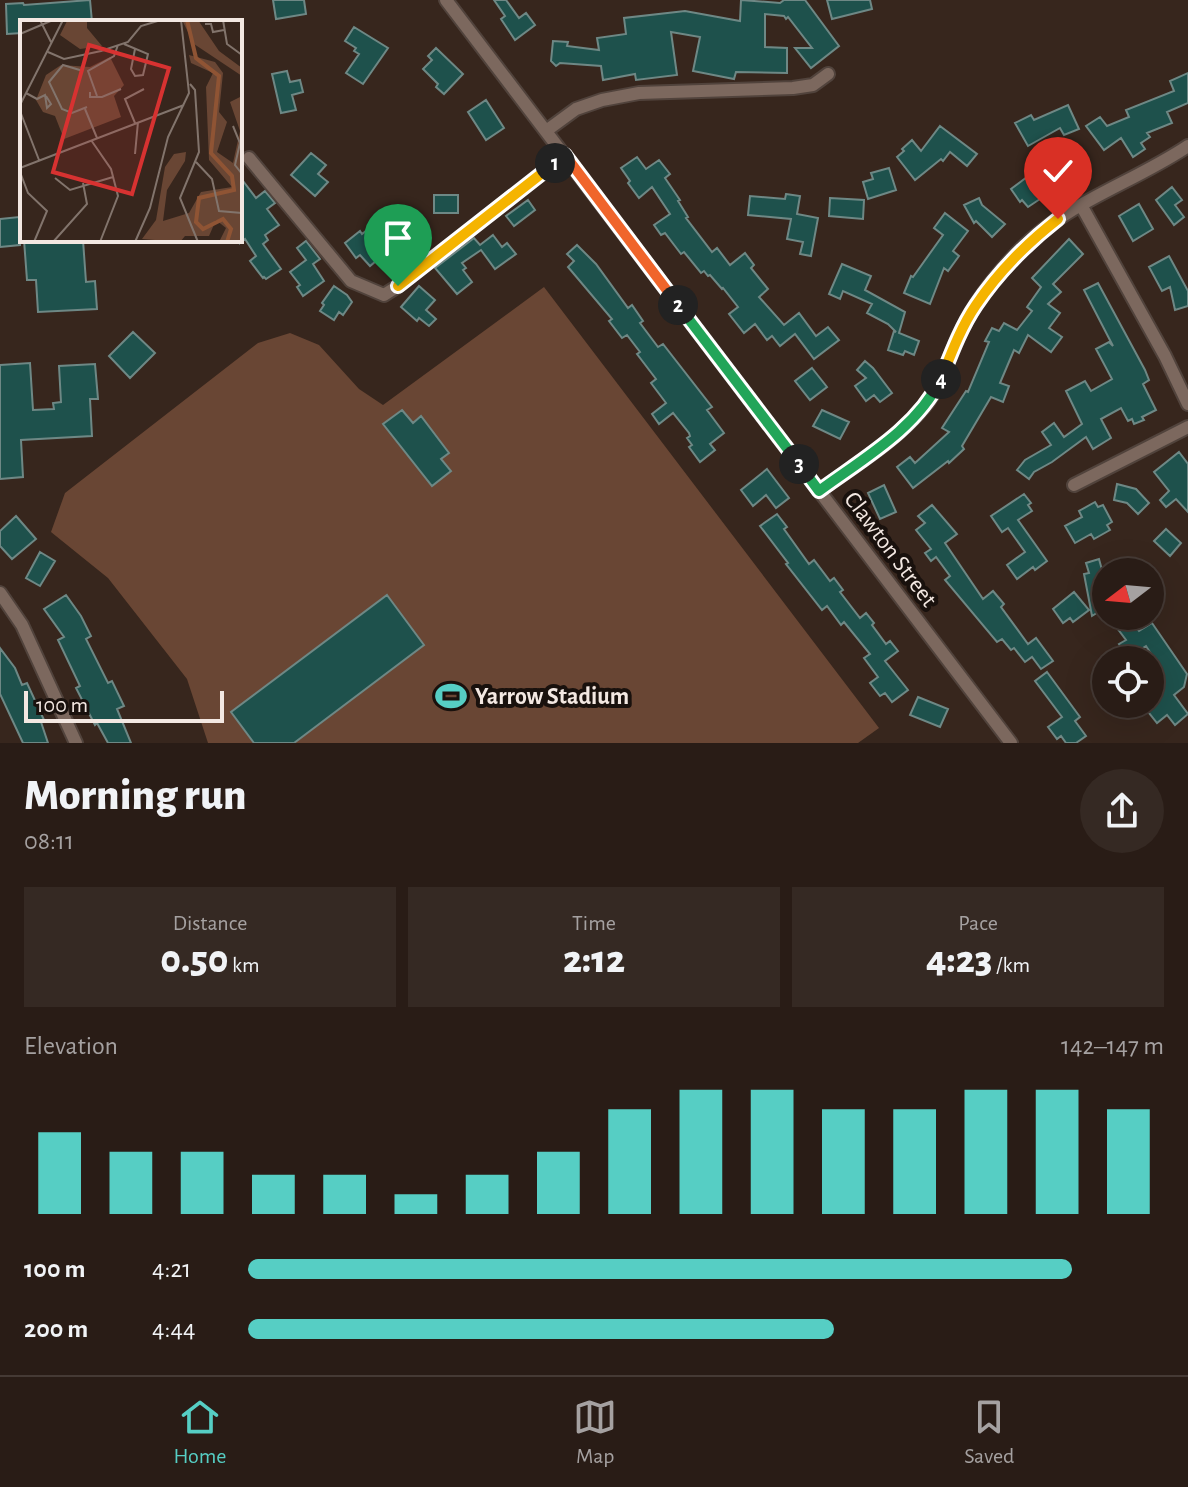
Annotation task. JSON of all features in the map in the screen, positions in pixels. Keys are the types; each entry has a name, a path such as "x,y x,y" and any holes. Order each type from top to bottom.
{"street":[{"name":"Clawton Street","path":"446,0 1011,743"},
{"path":"546,131 576,109 602,100 639,93 793,88 813,85 828,74"},
{"path":"819,491 890,439 924,407 934,393 969,318 994,280 1028,243 1081,205 1162,164 1188,146"},
{"path":"249,158 351,281 384,295 565,155"},
{"path":"1081,205 1165,356 1188,404"},
{"path":"1074,485 1188,427"},
{"path":"0,593 22,625 76,743"}],"shaded area":[{"path":"544,287 879,728 858,743 208,743 187,679 108,578 51,532 65,493 258,343 290,333 319,345 359,389 383,405"}],"building":[{"path":"90,0 92,20 20,20 20,33 7,34 6,4"},
{"path":"273,0 304,0 306,14 276,19"},
{"path":"494,0 506,0 519,18 526,13 535,25 515,40 501,19 505,16"},
{"path":"741,0 780,3 784,0 805,0 839,46 811,68 795,48 812,48 788,17 765,14 765,47 787,48 787,73 736,72 734,79 693,71 700,37 671,32 677,75 636,80 635,74 603,80 601,66 560,63 556,66 551,61 553,41 599,50 597,38 626,34 624,18 685,11 740,21"},
{"path":"827,0 870,0 872,9 832,19"},
{"path":"354,27 388,48 363,84 346,73 359,54 345,41"},
{"path":"436,48 463,74 444,94 423,69 432,60 428,56"},
{"path":"287,71 290,82 300,80 303,92 292,95 296,110 281,113 272,74"},
{"path":"1188,73 1188,103 1167,112 1172,123 1147,133 1150,137 1141,143 1145,149 1133,157 1121,138 1104,150 1086,126 1100,117 1107,126 1129,117 1126,110 1174,91 1170,81"},
{"path":"486,100 504,128 486,140 468,112"},
{"path":"1068,105 1079,129 1064,135 1060,128 1028,146 1015,123 1031,115 1034,120"},
{"path":"940,126 977,154 967,166 950,152 943,161 941,159 915,180 897,157 912,140 921,151"},
{"path":"311,153 326,165 318,174 328,182 315,196 291,175"},
{"path":"637,157 646,169 659,160 670,174 665,178 680,200 686,218 712,252 717,248 730,265 745,253 754,265 751,268 768,289 759,297 784,325 799,313 816,336 828,327 839,340 814,359 795,334 780,346 772,336 767,340 755,324 744,333 729,314 738,307 723,288 710,275 704,271 701,273 684,252 681,254 665,233 661,235 654,225 670,214 652,187 639,198 628,183 630,181 621,168"},
{"path":"1056,158 1070,182 1028,207 1022,200 1020,202 1011,189"},
{"path":"889,168 896,190 868,199 863,182 873,179 871,173"},
{"path":"242,180 256,198 265,191 275,203 267,209 279,225 265,235 268,240 263,244 281,269 263,278 250,261 256,256 245,239 242,241"},
{"path":"1172,187 1182,200 1175,205 1184,217 1174,225 1156,200"},
{"path":"786,194 800,196 797,214 818,218 811,256 800,254 803,242 787,239 791,219 748,215 750,196 785,199"},
{"path":"434,195 458,195 458,213 434,213"},
{"path":"830,198 864,200 863,219 829,216"},
{"path":"979,198 982,205 1005,224 992,237 976,221 974,223 964,205"},
{"path":"528,200 535,210 514,226 506,216"},
{"path":"1139,204 1153,229 1133,241 1119,216"},
{"path":"411,211 422,226 419,229 423,235 392,257 388,251 370,266 360,255 356,258 345,243 360,231 362,234 366,231 377,245 397,231 393,226"},
{"path":"945,213 968,231 953,251 959,256 948,271 944,268 930,304 904,293 911,276 943,235 934,228"},
{"path":"19,217 20,245 0,247 0,219"},
{"path":"493,235 502,247 507,243 516,254 495,269 481,250 462,263 472,282 457,294 435,268 474,238 480,245"},
{"path":"1069,239 1083,254 1053,284 1061,292 1048,304 1060,313 1049,328 1062,337 1051,352 1028,335 1019,353 1014,350 1000,383 1009,386 1003,402 991,397 962,446 964,449 913,488 897,467 910,457 915,463 949,432 942,428 968,392 992,328 999,331 1004,323 1017,330 1032,311 1027,307 1041,287 1032,278"},
{"path":"306,241 320,259 313,264 324,281 303,296 297,287 300,285 290,272 306,260 297,248"},
{"path":"24,242 83,242 86,282 95,281 97,309 38,312 36,280 27,280"},
{"path":"577,245 596,264 628,308 632,305 643,321 640,323 658,347 663,344 712,407 707,410 724,433 710,444 715,450 700,462 689,447 692,445 687,438 689,433 673,413 659,424 652,414 666,403 651,383 656,379 627,335 622,338 609,321 612,319 568,267 574,261 567,254"},
{"path":"1169,256 1188,291 1188,306 1175,310 1170,287 1162,291 1149,267"},
{"path":"842,264 871,276 865,290 905,312 899,333 919,341 914,355 888,350 896,332 867,313 872,304 843,291 840,299 829,294"},
{"path":"1098,283 1145,370 1149,380 1143,384 1156,410 1134,424 1132,419 1128,421 1121,408 1101,419 1111,438 1093,449 1086,437 1034,472 1029,479 1017,470 1025,460 1051,445 1042,432 1054,423 1064,437 1082,424 1066,391 1085,381 1091,391 1112,379 1096,349 1109,342 1113,346 1084,290"},
{"path":"334,286 352,302 343,315 339,312 334,320 320,311"},
{"path":"419,286 435,300 426,310 436,319 429,326 419,318 417,321 401,307"},
{"path":"133,332 155,353 130,378 109,356"},
{"path":"865,361 892,393 880,402 874,395 866,401 855,386 866,378 857,370"},
{"path":"30,363 33,410 54,409 53,403 61,402 59,366 95,364 98,399 90,399 92,436 21,440 23,477 0,479 0,365"},
{"path":"812,368 827,387 810,400 795,381"},
{"path":"402,410 413,423 421,416 449,453 441,459 451,471 432,486 383,424"},
{"path":"822,410 849,422 840,439 813,426"},
{"path":"1179,452 1188,464 1188,512 1176,499 1166,507 1160,500 1169,491 1154,472"},
{"path":"767,469 789,498 776,508 766,495 753,506 741,490"},
{"path":"1117,484 1136,489 1149,503 1138,514 1127,503 1114,500"},
{"path":"884,485 896,512 880,519 868,493"},
{"path":"1024,494 1031,503 1028,505 1032,511 1018,520 1047,561 1017,579 1007,565 1025,552 1008,528 1002,532 991,516"},
{"path":"1095,502 1098,507 1103,505 1112,522 1107,525 1110,530 1094,539 1091,534 1075,543 1065,526 1082,517 1079,511"},
{"path":"932,505 957,534 945,543 983,599 993,591 1028,644 1036,638 1053,661 1041,669 1032,657 1025,662 1002,639 997,642 945,580 950,576 936,557 931,561 925,553 931,549 916,530 925,523 918,516"},
{"path":"777,514 809,564 814,560 830,581 834,578 843,590 840,592 860,618 866,613 886,644 890,641 898,651 885,661 908,690 892,702 885,693 880,696 870,683 878,677 864,658 870,654 827,606 822,610 760,526"},
{"path":"16,516 36,539 12,559 0,546 0,531"},
{"path":"1166,529 1181,543 1170,556 1154,541"},
{"path":"40,552 55,561 40,586 26,578"},
{"path":"1092,561 1092,616 1084,574 1089,573 1086,563"},
{"path":"1074,592 1089,610 1073,622 1070,618 1063,623 1053,609"},
{"path":"66,595 81,616 91,636 86,639 108,683 112,681 124,706 117,709 131,743 108,743 76,688 80,686 58,640 64,637 44,609"},
{"path":"387,595 424,645 294,743 254,743 231,712"},
{"path":"1118,630 1157,630 1187,674 1184,687 1174,695 1188,714 1175,725 1167,715 1164,717 1164,646 1120,646 1126,640"},
{"path":"0,648 15,668 22,685 27,683 44,720 41,722 48,743 23,743 0,694"},
{"path":"1047,672 1080,717 1075,721 1086,736 1076,743 1066,743 1061,736 1057,739 1048,727 1062,717 1035,681"},
{"path":"918,697 948,709 940,727 910,715"}],"place":[{"name":"Yarrow Stadium","path":"451,696"}],"route":[{"path":"398,286 565,155 819,491 890,439 924,407 934,393 975,306 1019,251 1058,219"}]}
